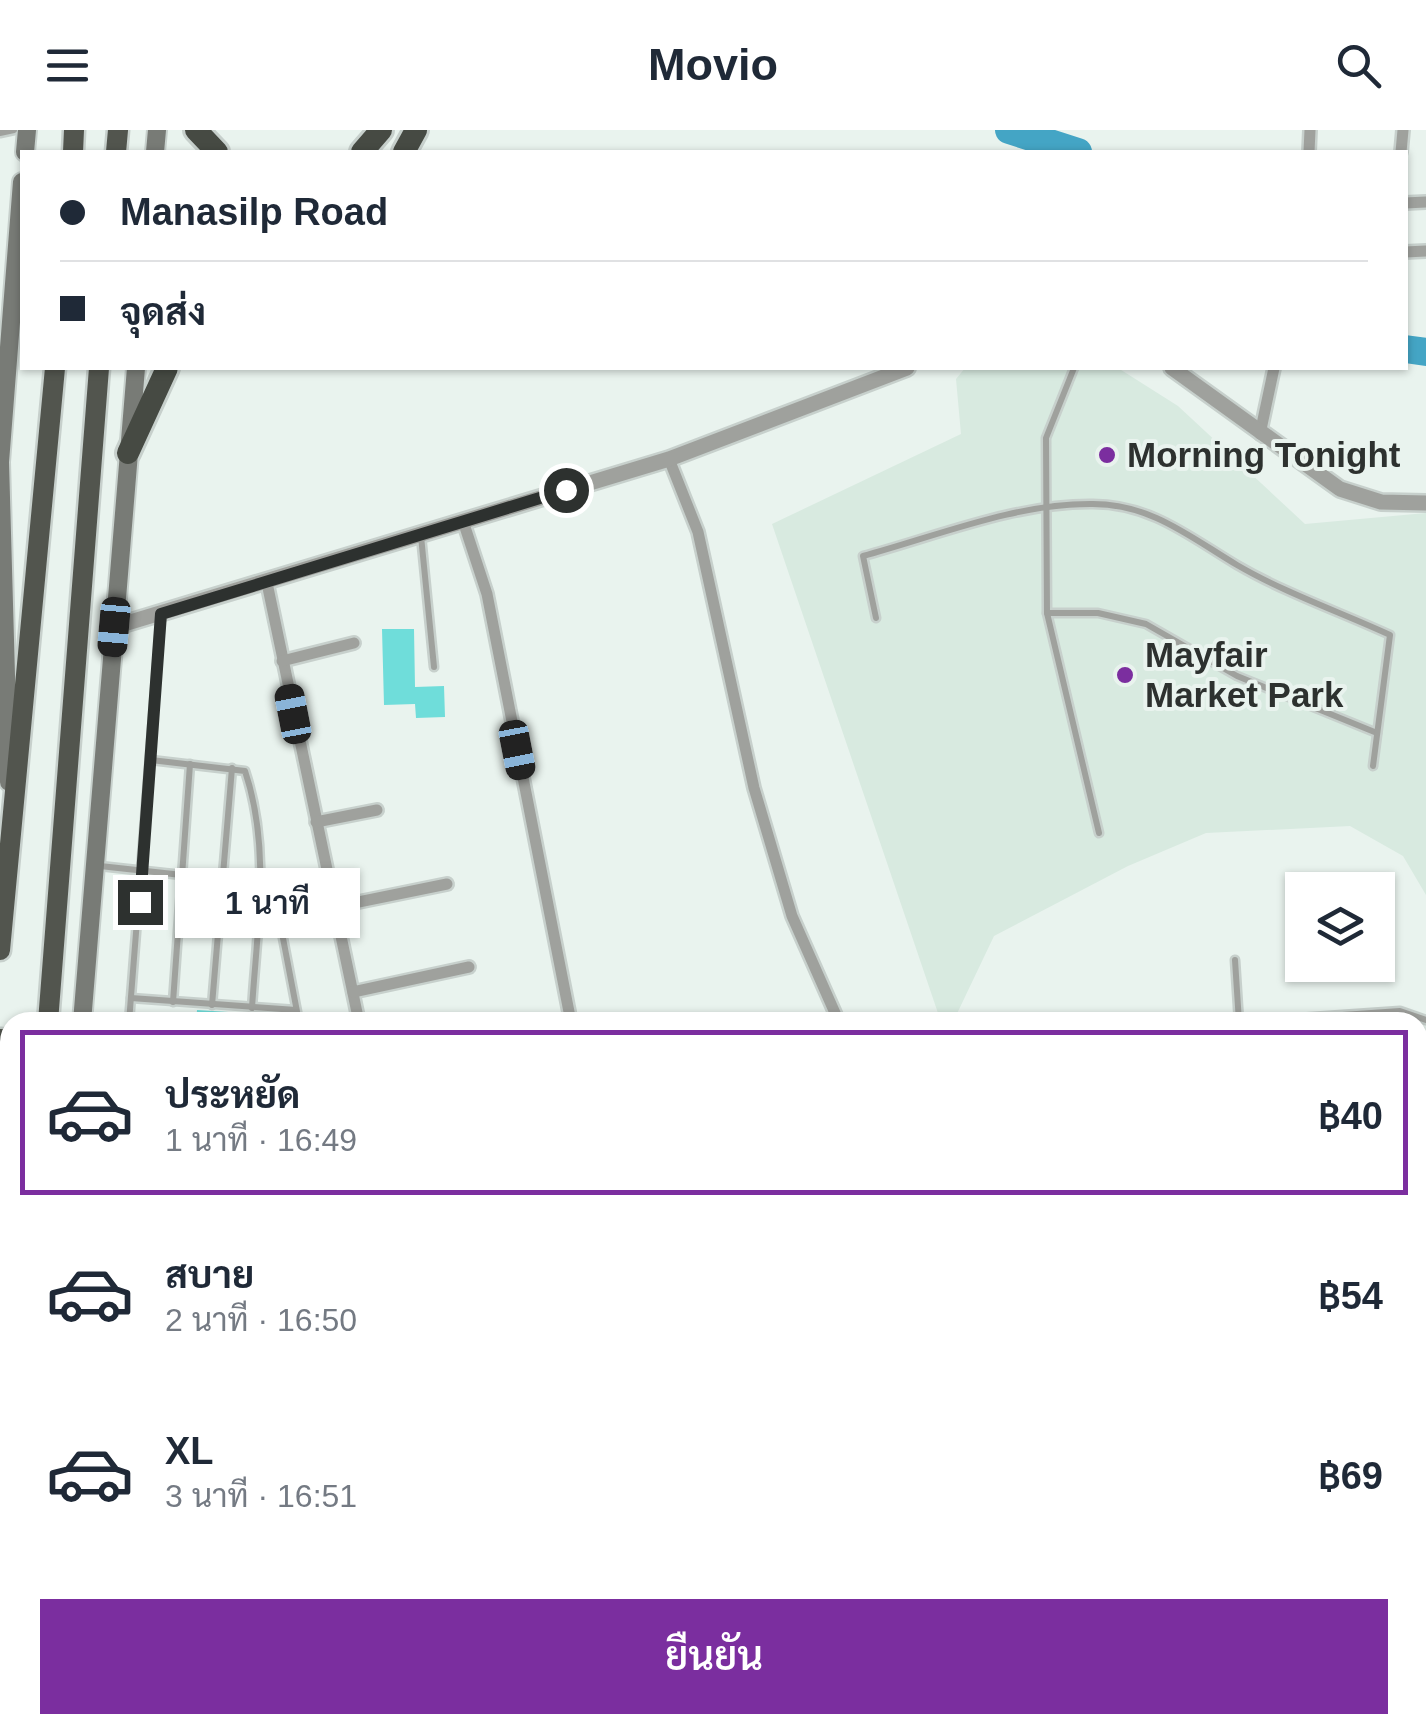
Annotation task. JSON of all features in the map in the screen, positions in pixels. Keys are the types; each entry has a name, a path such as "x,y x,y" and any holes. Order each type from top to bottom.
{"highway":[{"path":"196,130 214,150"},
{"path":"364,150 381,130"},
{"path":"0,950 54,370"},
{"path":"49,1012 100,370"},
{"path":"128,452 166,370"}],"main road":[{"path":"10,828 0,462 20,204"},
{"path":"83,1012 136,370"}],"street":[{"path":"114,627 669,459 902,370"},
{"path":"1175,370 1340,490 1381,502 1426,504"},
{"path":"1260,434 1274,370"},
{"path":"669,459 698,532 759,806 792,916 835,1012"},
{"path":"463,521 487,594 569,1012"},
{"path":"267,583 357,1012"},
{"path":"282,661 354,643"},
{"path":"316,822 376,810"},
{"path":"334,907 447,884"},
{"path":"352,992 469,967"}],"lane":[{"path":"0,134 14,130"},
{"path":"1073,370 1046,438 1047,613 1099,833"},
{"path":"876,618 863,556 1047,506 1096,504 1148,512 1199,538 1238,566 1390,636 1373,766"},
{"path":"421,535 434,667"},
{"path":"1047,613 1098,613 1146,624 1237,676 1377,732"},
{"path":"130,1012 161,614"},
{"path":"150,760 246,771 253,795 264,884 252,1008"},
{"path":"174,1002 190,764"},
{"path":"212,1005 232,768"},
{"path":"95,866 264,884"},
{"path":"131,998 296,1010 278,912 264,884"},
{"path":"1235,960 1240,1012"}],"shaded area":[{"name":"Mayfair Market Park","path":"963,370 1121,370 1178,406 1305,524 1426,513 1426,895 1403,856 1350,826 1206,833 1128,866 994,936 958,1012 938,1012 772,524 961,434 956,379"}],"building":[{"path":"382,629 414,629 415,687 444,686 445,717 416,718 415,704 384,705"}],"waterway":[{"path":"1009,130 1072,150"},
{"path":"1408,349 1426,352"}],"place":[{"name":"Morning Tonight","path":"1107,455"},
{"name":"Mayfair Market Park","path":"1125,675"}],"route":[{"path":"140,902 161,614 566,490"}]}
